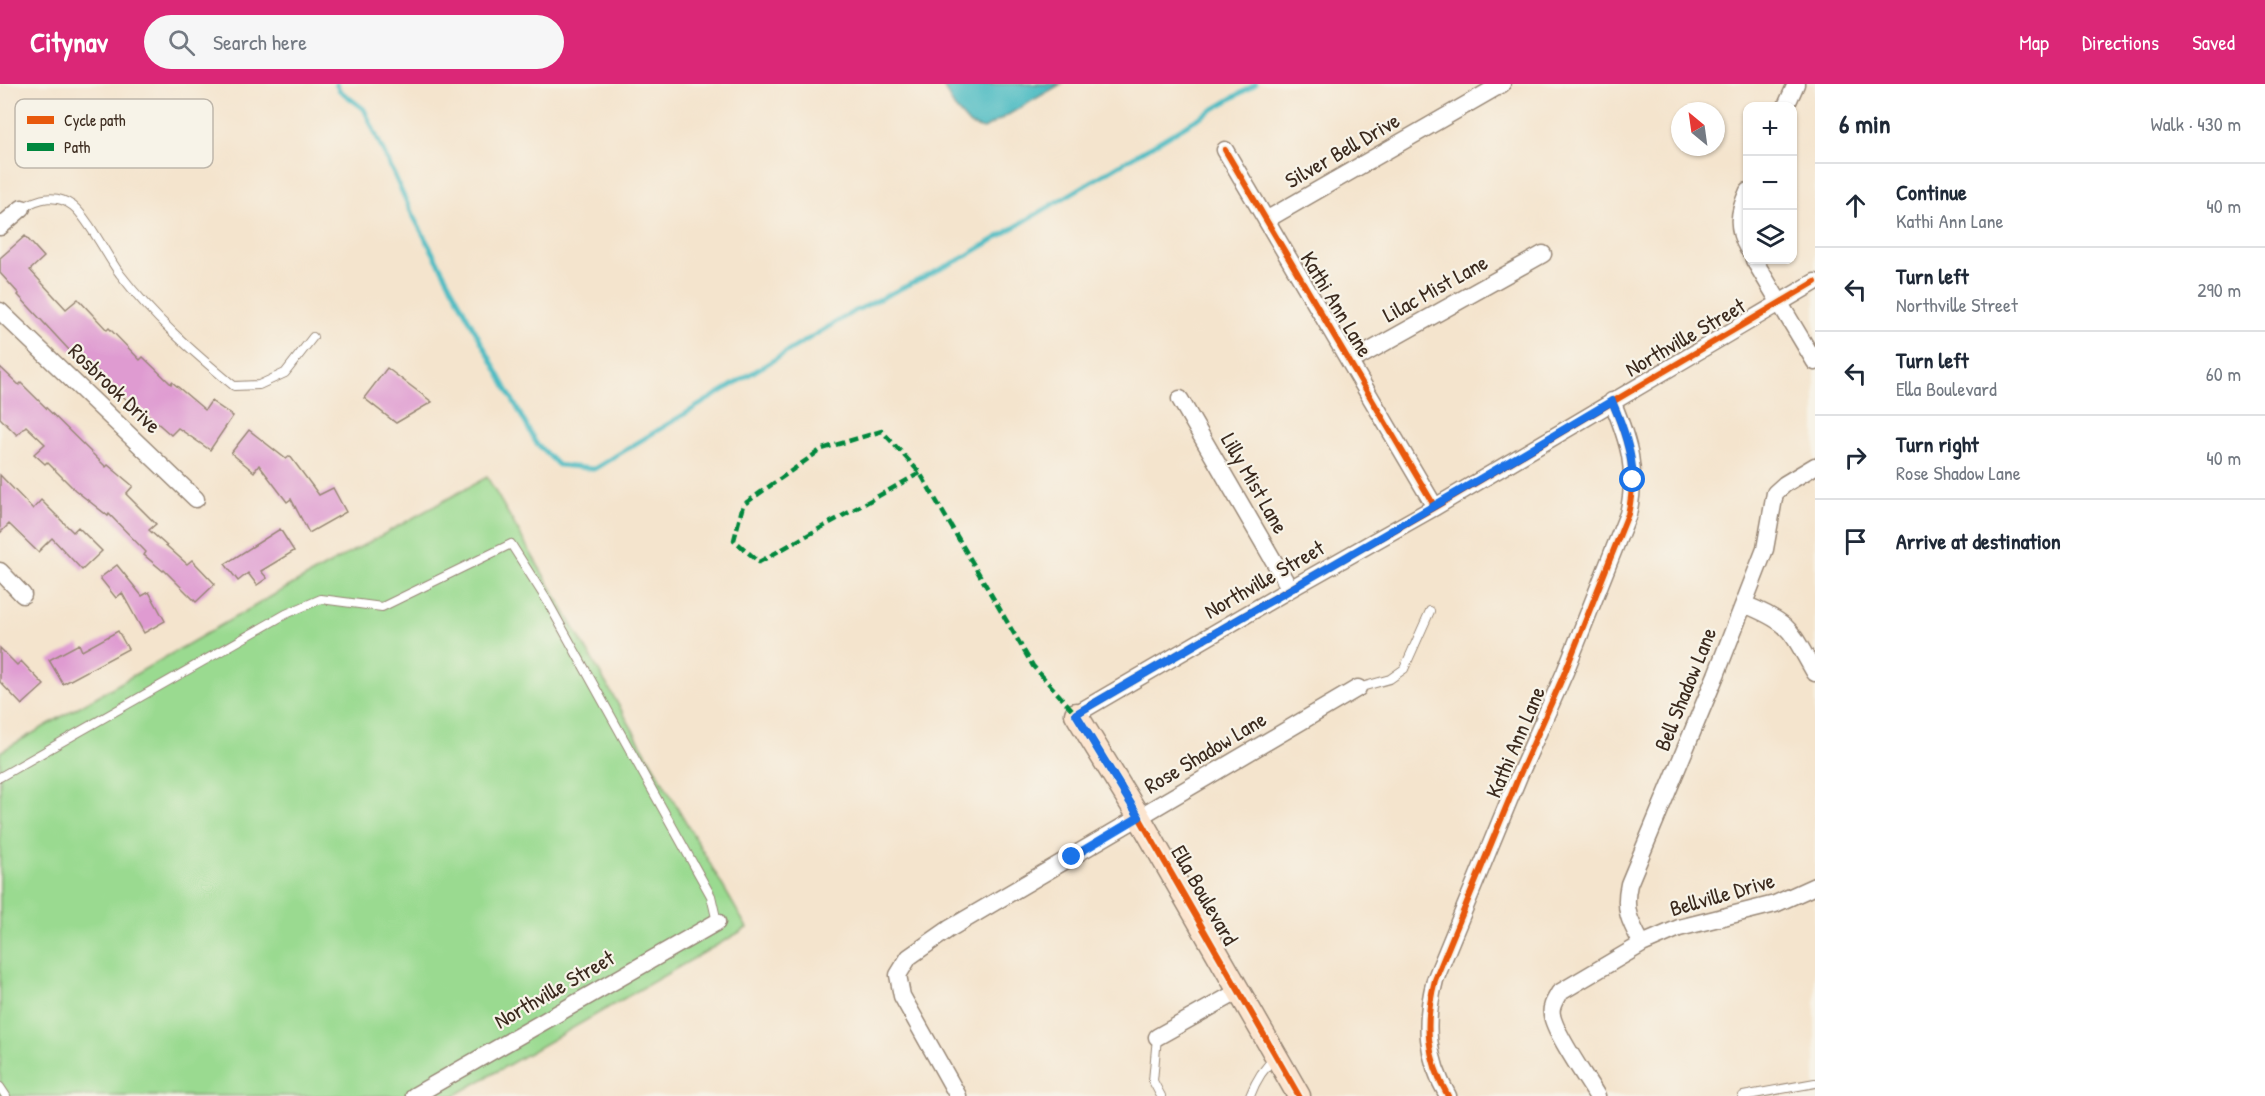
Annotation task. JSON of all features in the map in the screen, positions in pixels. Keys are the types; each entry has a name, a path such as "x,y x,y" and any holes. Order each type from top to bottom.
{"street":[{"name":"Silver Bell Drive","path":"1266,220 1502,84"},
{"path":"1788,102 1796,84"},
{"name":"Kathi Ann Lane","path":"1225,150 1436,507"},
{"path":"1743,201 1738,223 1743,240"},
{"path":"0,227 22,208"},
{"name":"Lilac Mist Lane","path":"1350,362 1543,254"},
{"path":"1756,264 1815,362"},
{"name":"Northville Street","path":"1076,714 1436,507 1815,282"},
{"name":"Rosbrook Drive","path":"0,311 196,499"},
{"name":"Lilly Mist Lane","path":"1180,399 1290,589"},
{"name":"Kathi Ann Lane","path":"1448,1096 1434,1064 1428,1037 1429,1009 1435,980 1519,776 1565,672 1628,514 1632,497 1632,464 1626,436 1612,401"},
{"name":"Bell Shadow Lane","path":"1642,944 1628,916 1625,899 1629,884 1765,549 1775,492 1815,466"},
{"path":"0,571 22,595"},
{"path":"1744,604 1772,615 1784,624 1794,635 1815,673"},
{"name":"Rose Shadow Lane","path":"958,1096 902,996 898,975 909,957 923,945 1358,688"},
{"name":"Ella Boulevard","path":"1076,714 1139,817 1299,1096"},
{"name":"Bellville Drive","path":"1597,1096 1560,1035 1552,1016 1553,1002 1559,993 1642,944 1679,928 1775,904 1815,886"},
{"name":"Northville Street","path":"414,1096 717,922"},
{"path":"1156,1037 1239,991"}],"lane":[{"path":"22,208 36,200 56,197 74,206 120,273 149,309 185,346 234,386 260,385 285,372 313,338"},
{"path":"0,777 286,614 321,599 382,607 512,544 546,600 711,896 717,922"},
{"path":"1358,688 1390,679 1404,669 1430,611"},
{"path":"1156,1037 1153,1081 1161,1096"},
{"path":"1250,1096 1256,1079 1276,1057"},
{"path":"1743,1096 1815,1083"},
{"path":"0,1087 6,1096"}],"green space":[{"path":"487,477 747,928 454,1096 0,1096 0,752 279,592"}],"water":[{"path":"942,84 1061,84 984,129 970,125 954,107"}],"building":[{"path":"25,236 44,257 30,270 66,309 78,299 140,360 143,357 171,384 172,382 205,410 211,401 233,416 210,450 178,428 171,435 137,405 135,408 74,348 70,351 18,295 0,273 0,258"},
{"path":"0,367 19,385 21,383 106,467 108,465 133,486 126,494 156,524 149,530 187,564 192,560 215,584 196,602 164,570 144,555 146,552 109,514 108,516 75,490 47,462 45,464 34,454 45,444 26,426 17,435 0,418"},
{"path":"387,368 432,402 396,423 364,398"},
{"path":"249,430 286,459 290,456 319,495 333,488 346,512 309,533 291,499 287,502 259,465 254,472 231,453"},
{"path":"0,475 33,509 41,500 73,532 78,527 102,551 82,570 52,538 38,552 9,524 0,533"},
{"path":"280,529 294,551 261,571 267,578 257,585 248,573 238,581 225,564"},
{"path":"117,565 142,596 149,592 165,621 144,633 122,593 116,598 100,578"},
{"path":"118,631 128,649 63,684 49,660 79,644 82,651"},
{"path":"0,648 17,665 21,661 44,685 22,705 0,682"}],"waterway":[{"path":"336,84 339,90 364,109 412,214 536,443 558,465 594,469 851,313 961,259 1256,84"}],"marked path":[{"path":"920,473 759,562 734,540 743,505 822,449 882,431 920,473 1033,666 1076,714"}],"cycle path":[{"path":"1225,150 1435,507"},
{"path":"1299,1096 1139,817 1076,714 1435,507 1815,282"},
{"path":"1448,1096 1435,1068 1429,1039 1429,1011 1435,980 1519,776 1565,672 1628,514 1632,470 1627,443 1612,401"}],"route":[{"path":"1072,857 1139,817 1076,714 1436,507 1612,401 1630,449 1633,480"}]}
